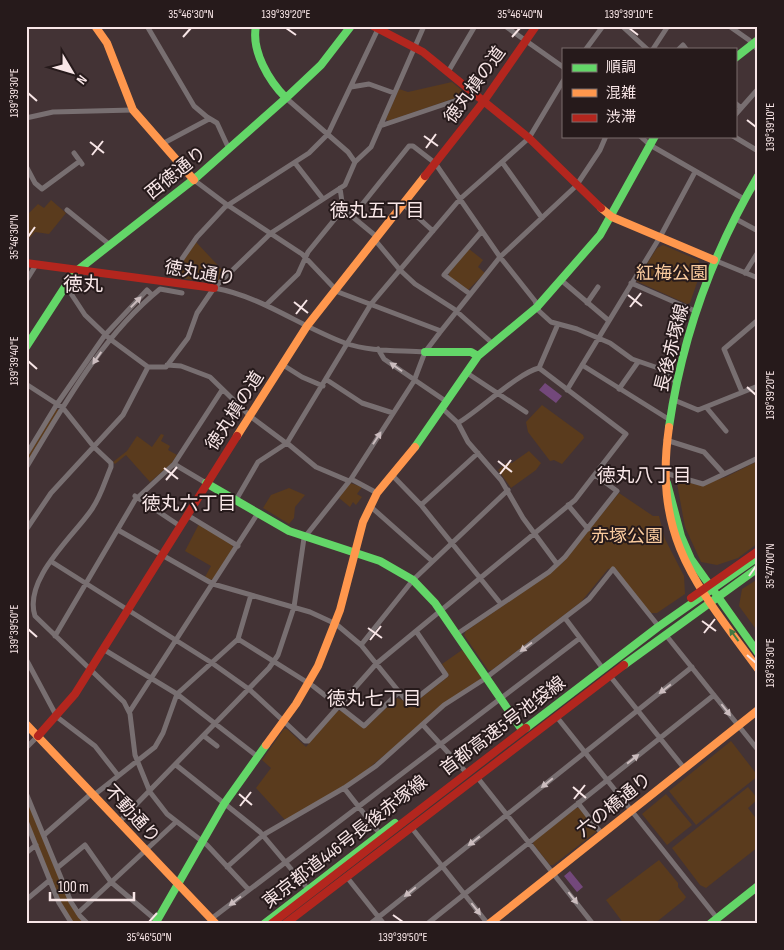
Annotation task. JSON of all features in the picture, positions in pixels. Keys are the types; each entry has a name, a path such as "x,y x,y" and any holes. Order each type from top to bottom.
{"main road":[{"path":"95,26 107,43 133,110 194,180"},
{"path":"256,26 253,38 255,46 280,92 286,98"},
{"name":"西徳通り","path":"26,347 79,269 194,180 286,98 321,65 350,26"},
{"name":"徳丸槙の道","path":"38,736 57,717 90,670 206,483 307,326 484,101 536,26"},
{"path":"376,27 415,46 448,72 529,138 576,186 612,217 714,260"},
{"path":"736,57 756,45"},
{"path":"156,922 224,804 284,722 309,684 336,624 370,506 378,493 419,443 478,356 537,307 600,234 612,217 653,138"},
{"name":"長後赤塚線","path":"758,176 734,218 714,260 695,311 677,384 666,440 664,489 667,513 674,538 686,564 705,588 716,596 758,652"},
{"name":"徳丸通り","path":"26,263 214,288"},
{"name":"徳丸通り","path":"425,352 471,352 478,356"},
{"path":"206,483 258,514 304,538 385,563 413,580 441,610 520,727"},
{"name":"東京都道446号長後赤塚線","path":"264,924 308,888 656,623 758,551"},
{"name":"首都高速5号池袋線","path":"271,924 650,633 758,556"},
{"name":"首都高速5号池袋線","path":"277,924 661,630 758,562"},
{"name":"東京都道446号長後赤塚線","path":"285,924 556,716 716,596 758,568"},
{"name":"長後赤塚線","path":"705,588 709,602 758,669"},
{"name":"六の橋通り","path":"488,924 758,710"},
{"name":"不動通り","path":"26,724 214,921"},
{"path":"713,921 758,886"}],"street":[{"path":"147,26 194,106 217,123 229,149"},
{"path":"167,365 188,338 197,313 214,288 271,233 345,185 356,162 369,150 424,26"},
{"path":"448,72 475,26"},
{"path":"504,26 562,66"},
{"path":"586,48 603,26"},
{"path":"622,26 646,48"},
{"path":"654,48 668,26"},
{"path":"729,26 756,45"},
{"path":"176,266 197,238 229,205 309,153 328,134 351,87 376,27"},
{"path":"236,500 258,462 286,443 328,380 347,343 371,304 460,199 529,138 562,83"},
{"path":"351,87 370,84 394,93"},
{"path":"736,114 758,89"},
{"path":"380,126 475,94"},
{"path":"286,98 328,134 356,162"},
{"path":"736,104 741,108"},
{"path":"26,118 53,112 133,110"},
{"path":"162,144 208,118"},
{"path":"119,822 250,690 274,662 294,607 304,538 350,480 414,381 425,352 500,257 576,186 595,159 605,138"},
{"path":"642,138 650,145 695,172 744,199"},
{"path":"736,138 758,150"},
{"path":"352,217 409,146 413,146 435,163 500,257 537,307 551,322 610,342 638,362 661,369 677,384"},
{"path":"26,166 35,183 43,190 81,162 74,153"},
{"path":"295,162 322,199"},
{"path":"502,162 542,218"},
{"path":"567,390 630,283 660,237 695,172"},
{"path":"194,180 305,257 336,290 441,331"},
{"path":"340,188 343,209 376,238 400,270 426,292 457,311 492,343"},
{"path":"403,204 433,232"},
{"path":"266,306 298,274 305,257 343,209"},
{"path":"67,210 110,245"},
{"path":"734,218 758,231"},
{"path":"470,294 444,275 482,230"},
{"path":"745,273 758,252"},
{"path":"714,260 758,278"},
{"path":"26,281 36,264"},
{"path":"560,280 608,320"},
{"path":"630,283 695,311"},
{"path":"66,286 85,315 105,335 148,367 181,366 210,378 250,416 316,467 378,493"},
{"path":"587,303 598,287"},
{"name":"徳丸通り","path":"214,288 232,292 266,306 347,343 378,349 425,352"},
{"path":"26,468 63,408 110,339 160,289 182,293"},
{"path":"26,455 57,404 105,335 147,290 152,295"},
{"path":"742,392 724,349 758,320"},
{"path":"458,423 500,394 523,375 538,368 558,324"},
{"path":"378,349 384,359 445,405 458,423 468,442 508,490 534,533 558,564"},
{"path":"620,388 638,362"},
{"path":"283,365 302,377 323,386"},
{"path":"582,365 670,420"},
{"path":"26,530 51,493 123,415 148,367"},
{"path":"52,562 212,662 250,690 305,741 308,741 376,664 568,506 626,434 538,368"},
{"path":"467,373 526,412"},
{"path":"328,380 362,403 393,413"},
{"path":"26,384 63,408 94,447 111,463 106,484 93,508 52,562 34,590 34,612 38,620 122,699 130,711 136,760 150,792 176,822 202,841 249,890"},
{"path":"674,400 698,410 758,386"},
{"path":"55,636 87,584 136,496 174,464 222,390"},
{"path":"706,407 726,431"},
{"path":"666,440 704,452 724,474"},
{"path":"421,505 478,453"},
{"path":"665,476 704,484 758,458"},
{"path":"174,464 206,483"},
{"path":"392,475 421,505 501,604"},
{"path":"457,634 558,564 617,491 594,475"},
{"path":"361,645 413,580 508,490"},
{"path":"136,496 180,526"},
{"path":"370,506 432,561"},
{"path":"568,506 588,529"},
{"path":"130,711 258,514"},
{"path":"187,515 238,546"},
{"path":"118,530 213,584 294,607 336,624 361,645 409,704 446,675 416,631"},
{"path":"227,866 263,835 344,788 376,766 444,705 486,677 589,599 613,569 656,623"},
{"path":"44,836 117,774 152,750 159,740 177,694 238,639 251,595"},
{"path":"565,618 601,666"},
{"path":"665,634 758,750"},
{"path":"214,921 249,890 580,638"},
{"path":"238,639 309,684 364,726 399,692"},
{"path":"103,649 177,694 258,757"},
{"path":"26,659 57,717 95,746 117,774"},
{"path":"370,924 692,667"},
{"path":"610,676 684,768"},
{"path":"427,924 714,695"},
{"path":"556,716 631,811 713,921"},
{"path":"423,725 464,770"},
{"path":"26,748 38,736"},
{"path":"204,736 217,746"},
{"path":"176,765 263,835 308,888"},
{"path":"476,777 593,924"},
{"path":"344,788 380,834"},
{"path":"26,792 57,868 78,913 88,924"},
{"path":"578,803 602,834"},
{"path":"26,821 70,923"},
{"path":"78,913 176,822"},
{"path":"411,827 488,924"},
{"path":"26,854 36,845"},
{"path":"57,868 85,845 111,882 156,922"},
{"path":"346,876 384,924"},
{"path":"26,900 50,880"}],"green space":[{"path":"452,82 464,92 464,95 388,121 386,119 399,89 408,92"},
{"path":"51,200 66,213 49,234 35,232 28,240 26,216 38,204 44,208"},
{"path":"196,242 226,274 216,283 172,277"},
{"name":"紅梅公園","path":"663,245 698,260 702,268 690,303 687,304 636,281 657,248"},
{"path":"469,249 483,260 478,267 485,273 468,290 449,277 449,273"},
{"path":"542,405 583,435 584,438 562,464 554,460 550,461 528,432 526,422"},
{"path":"56,408 59,411 26,466 26,458"},
{"path":"161,434 164,435 161,441 170,446 168,450 177,455 171,464 150,482 126,455 115,464 113,462 127,451 137,436 152,447"},
{"path":"529,451 541,463 536,470 511,488 498,470"},
{"name":"赤塚公園","path":"758,461 758,543 738,558 717,565 701,562 685,527 676,478 697,485 726,477"},
{"path":"350,483 362,487 357,494 362,497 356,505 353,502 350,507 339,498"},
{"path":"289,488 305,495 295,507 294,518 289,524 263,508 271,495"},
{"name":"赤塚公園","path":"619,493 653,516 659,516 665,539 684,576 685,594 657,613 650,613 615,568 608,569 581,602 492,670 488,670 464,635 466,631 548,575 562,563"},
{"path":"199,524 232,545 233,548 213,579 210,580 205,577 211,566 185,551"},
{"path":"758,579 758,632 739,606 742,589"},
{"path":"462,650 483,675 475,686 456,696 358,777 286,821 256,788 271,768 262,760 284,729 287,729 306,747 337,711 341,711 367,726 397,698 413,704 449,676 442,664"},
{"path":"731,741 758,776 696,825 669,791"},
{"path":"748,787 758,799 748,808 758,821 758,847 706,888 700,885 672,848"},
{"path":"666,794 692,825 667,845 642,814"},
{"path":"26,796 70,903 86,924 74,924 62,905 26,816"},
{"path":"576,808 579,808 596,829 596,832 553,865 550,865 533,844 534,841"},
{"path":"659,860 678,883 678,887 686,897 654,924 624,924 606,900"}],"shaded area":[{"path":"545,383 562,396 556,403 539,390"},
{"path":"570,871 583,887 577,892 564,876"}],"traffic: fast":[{"path":"256,26 256,45 263,65 273,83 286,98"},
{"path":"26,347 74,273 198,176 286,98 321,65 351,26"},
{"path":"736,57 758,40"},
{"path":"415,447 478,356 537,307 600,235 654,138"},
{"path":"669,427 682,361 701,297 727,235 758,176"},
{"path":"425,352 471,352 478,356"},
{"path":"206,483 289,531 380,561 413,580 435,603 520,727"},
{"path":"667,483 681,536 691,559 758,653"},
{"path":"526,728 658,627 758,557"},
{"path":"624,665 758,568"},
{"path":"155,924 224,804 266,745"},
{"path":"264,924 395,823"},
{"path":"710,924 758,886"}],"traffic: slow":[{"path":"95,26 107,43 133,110 194,180"},
{"path":"237,436 307,326 425,176"},
{"path":"601,208 612,217 714,260"},
{"path":"669,427 666,466 667,500 674,530 684,558 698,585 758,669"},
{"path":"266,745 296,704 318,666 340,610 363,522 377,493 415,447"},
{"path":"489,924 758,710"},
{"path":"26,724 216,924"}],"traffic: jam":[{"path":"373,26 423,52 529,138 601,208"},
{"path":"425,176 484,101 536,26"},
{"path":"26,263 214,288"},
{"path":"38,736 75,694 237,436"},
{"path":"691,598 758,551"},
{"path":"285,924 624,665"},
{"path":"271,924 526,728"}],"district":[{"name":"徳丸五丁目","path":"377,211"},
{"name":"徳丸","path":"83,285"},
{"name":"徳丸八丁目","path":"644,476"},
{"name":"徳丸六丁目","path":"189,504"},
{"name":"徳丸七丁目","path":"374,699"}]}
